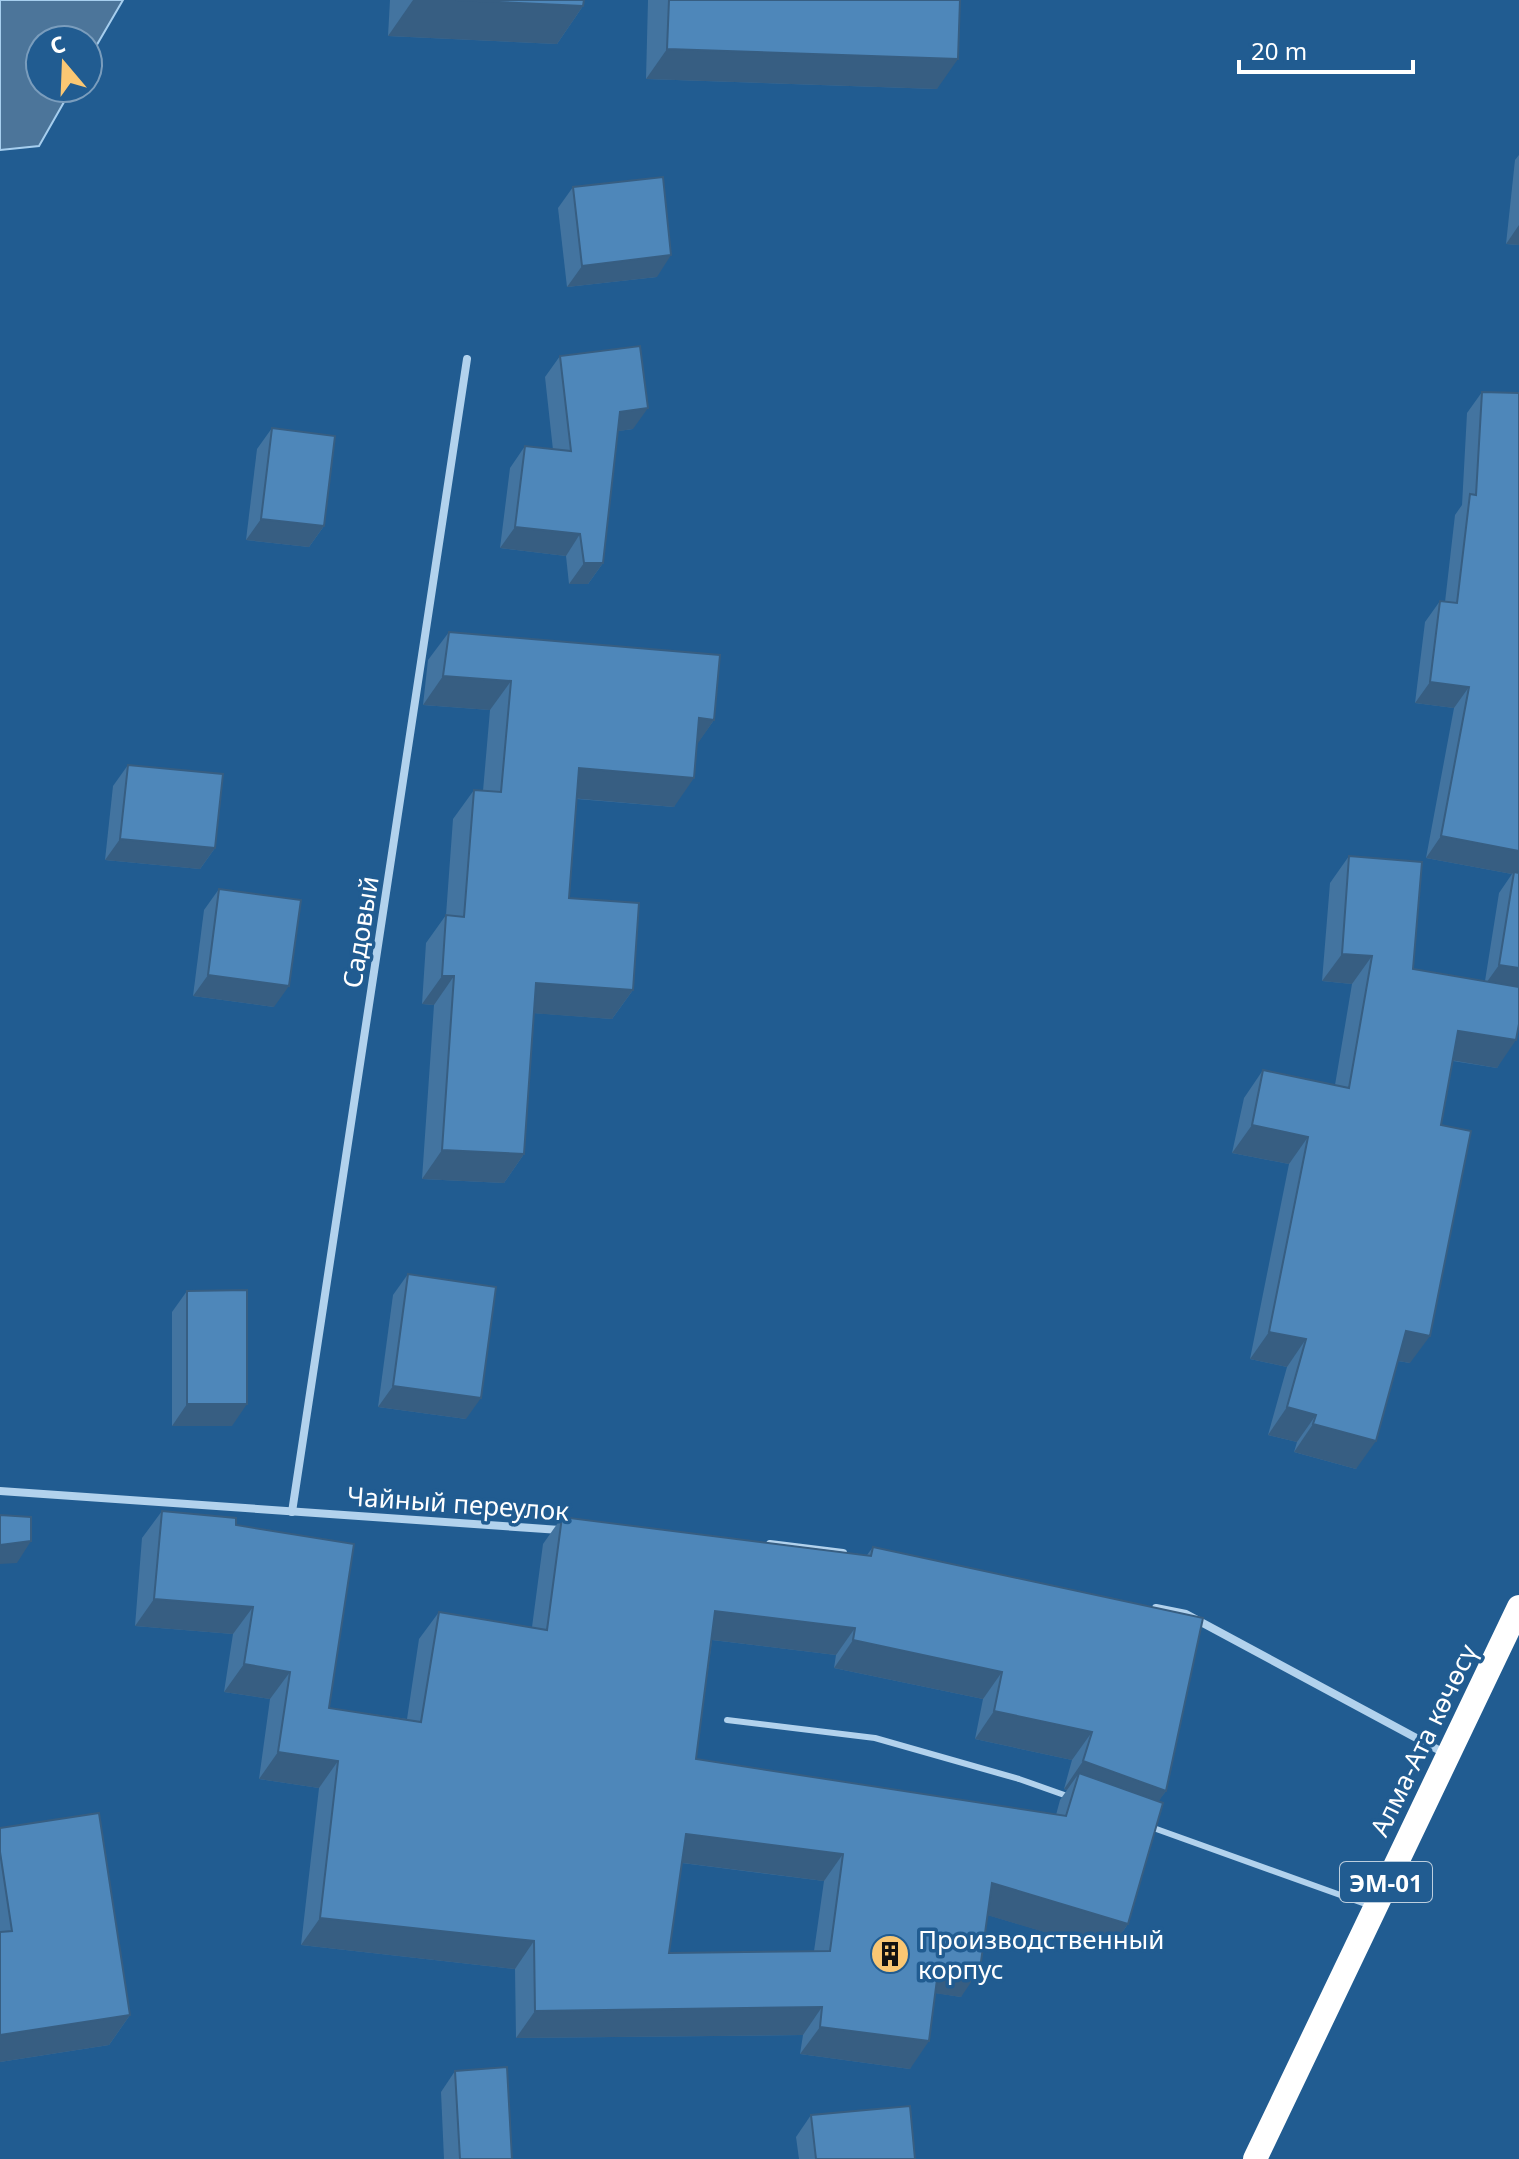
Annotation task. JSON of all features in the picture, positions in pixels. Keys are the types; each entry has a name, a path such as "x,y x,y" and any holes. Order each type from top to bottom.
{"highway":[{"name":"Алма-Ата көчөсү","path":"1255,2159 1519,1607"}],"street":[{"name":"Садовый","path":"292,1512 467,359"},
{"name":"Чайный переулок","path":"0,1491 571,1530"},
{"path":"757,1543 803,1546 849,1554"},
{"path":"1140,1606 1186,1614 1447,1755"}],"lane":[{"path":"727,1720 875,1738 1019,1779 1078,1800"},
{"path":"1137,1822 1375,1907"}],"water":[{"path":"0,0 123,0 104,33 104,24 24,24 24,104 63,104 39,146 0,150"}],"building":[{"path":"456,0 584,0 583,6"},
{"path":"669,0 960,0 958,59 667,49"},
{"path":"663,177 671,255 582,266 573,187"},
{"path":"640,346 648,408 620,412 603,563 584,563 580,534 515,527 525,446 571,451 560,356"},
{"path":"1482,392 1519,393 1519,851 1441,836 1469,687 1430,682 1440,601 1457,603 1470,494 1476,495"},
{"path":"272,428 335,436 324,526 261,519"},
{"path":"449,632 720,655 714,720 699,718 694,778 579,768 569,898 639,903 633,990 536,983 524,1154 442,1150 454,976 442,976 446,915 464,917 474,790 501,792 511,681 443,676"},
{"path":"128,765 223,774 215,848 120,839"},
{"path":"1349,856 1422,862 1413,969 1519,987 1516,1040 1458,1031 1441,1125 1471,1131 1430,1336 1406,1331 1376,1441 1313,1424 1316,1415 1287,1407 1306,1339 1269,1332 1308,1137 1252,1125 1263,1070 1349,1088 1372,956 1342,954"},
{"path":"1514,872 1519,873 1519,968 1499,965"},
{"path":"219,889 301,900 289,986 208,975"},
{"path":"408,1274 496,1287 481,1398 393,1386"},
{"path":"247,1290 247,1404 187,1404 187,1291"},
{"path":"162,1511 236,1518 236,1525 354,1544 329,1708 421,1722 439,1612 547,1630 562,1517 871,1556 873,1547 1203,1618 1166,1791 1083,1761 1092,1732 994,1711 1002,1672 853,1640 855,1628 715,1611 696,1759 1066,1816 1079,1773 1163,1803 1128,1924 992,1883 980,1969 939,1964 929,2041 820,2027 822,2007 535,2011 534,1941 320,1918 338,1761 278,1752 290,1672 244,1664 253,1607 154,1599","holes":["686,1834 843,1854 830,1951 669,1953"]},
{"path":"0,1515 31,1517 31,1541 0,1545"},
{"path":"99,1813 130,2015 0,2035 0,1932 12,1931 0,1852 0,1828"},
{"path":"507,2067 512,2159 460,2159 455,2071"},
{"path":"910,2106 915,2159 816,2159 811,2115"}],"place":[{"name":"Производственный корпус","path":"890,1954"}]}
